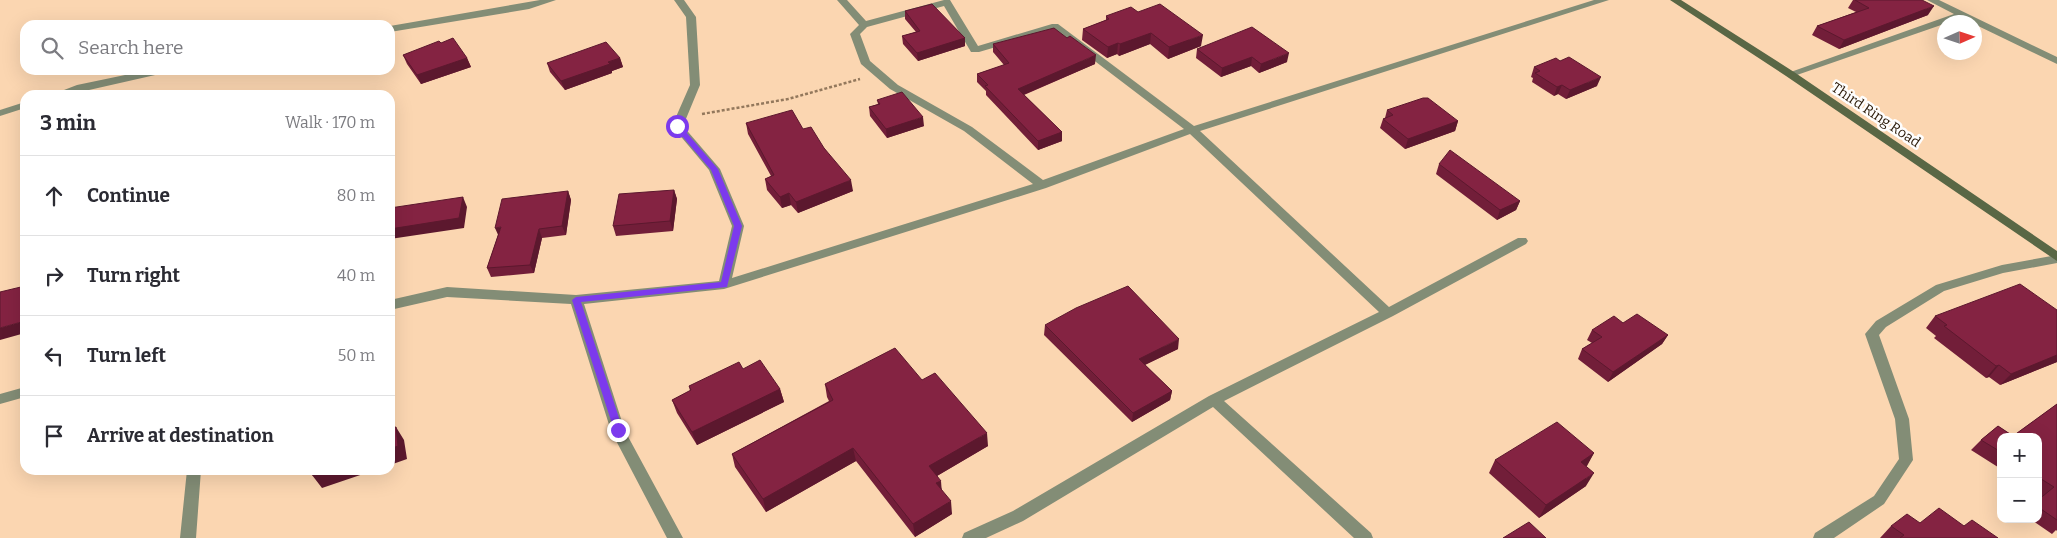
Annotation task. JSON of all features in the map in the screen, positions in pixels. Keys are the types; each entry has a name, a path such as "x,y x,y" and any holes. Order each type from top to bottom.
{"street":[{"path":"395,28 529,6 552,0"},
{"path":"679,0 691,17 695,84 677,126 714,169 738,226 724,285"},
{"path":"842,0 864,25"},
{"path":"395,304 447,292 576,300 724,285 1042,185 1192,130 1604,0"},
{"name":"Third Ring Road","path":"1676,0 1790,74 2057,258"},
{"path":"1932,0 1962,15"},
{"path":"1042,185 968,129 894,88 865,62 854,34 864,25 947,2 975,50 1055,26 1192,130 1388,313"},
{"path":"1790,74 1937,24"},
{"path":"1982,25 2057,61"},
{"path":"72,90 140,75"},
{"path":"0,114 20,107"},
{"path":"970,538 1018,516 1214,400 1388,313 1522,240"},
{"path":"1821,538 1879,500 1906,460 1902,419 1872,334 1881,324 1940,288 2002,269 2057,258"},
{"path":"576,300 618,430 675,538"},
{"path":"0,398 20,393"},
{"path":"1214,400 1365,538"},
{"path":"188,538 194,475"}],"path":[{"path":"677,126 702,114 788,99 878,74"}],"building":[{"path":"1855,0 1922,0 1934,6 1844,40 1817,26 1869,8"},
{"path":"932,4 965,38 917,53 902,36 920,31 905,11"},
{"path":"1160,4 1203,35 1169,47 1151,33 1108,47 1083,29 1109,19 1106,16 1131,7 1138,12"},
{"path":"1252,27 1289,53 1261,64 1252,57 1222,68 1197,49"},
{"path":"1054,28 1067,38 1070,36 1096,55 1018,89 1062,132 1038,141 985,86 988,85 977,74 1009,63 993,44"},
{"path":"453,38 467,58 417,75 403,55 439,41 441,43"},
{"path":"606,42 620,58 608,62 610,64 561,81 547,63"},
{"path":"1569,57 1601,77 1570,90 1562,85 1557,87 1535,73 1540,71 1534,67 1556,58 1560,61"},
{"path":"902,92 923,117 886,129 869,107 880,104 877,100"},
{"path":"1428,98 1458,121 1408,139 1383,119 1393,115 1387,110"},
{"path":"792,110 803,129 811,127 824,148 851,180 796,202 789,193 780,197 765,179 774,175 746,123"},
{"path":"1450,150 1520,201 1500,210 1439,164"},
{"path":"674,190 670,221 613,226 619,194"},
{"path":"568,191 562,226 539,229 530,265 487,268 501,227 495,228 502,199"},
{"path":"463,197 459,218 395,228 395,207"},
{"path":"2020,284 2057,310 2057,355 2011,374 1999,365 1996,366 1944,326 1947,325 1935,316"},
{"path":"1128,286 1179,339 1139,359 1172,391 1133,413 1045,325 1076,308"},
{"path":"20,287 20,322 0,328 0,292"},
{"path":"1637,314 1668,335 1613,372 1582,349 1602,337 1592,330 1614,316 1623,323"},
{"path":"895,348 922,380 935,373 987,433 929,466 941,481 936,483 951,501 913,524 853,448 763,499 732,454 833,400 825,384"},
{"path":"760,360 780,389 692,432 672,400 691,390 689,386 739,362 743,369"},
{"path":"2057,404 2057,520 2042,510 2042,497 2054,487 2042,480 2042,433 2017,433"},
{"path":"1557,422 1594,453 1581,462 1594,473 1546,505 1495,460"},
{"path":"1998,426 2008,433 1997,433 1997,450 1981,440"},
{"path":"395,427 398,446 395,447"},
{"path":"1939,508 1964,526 1972,520 1998,538 1900,538 1904,535 1891,526 1907,514 1920,523"},
{"path":"1529,522 1546,538 1503,538"}],"route":[{"path":"618,430 576,300 724,285 738,226 714,169 677,126"}]}
